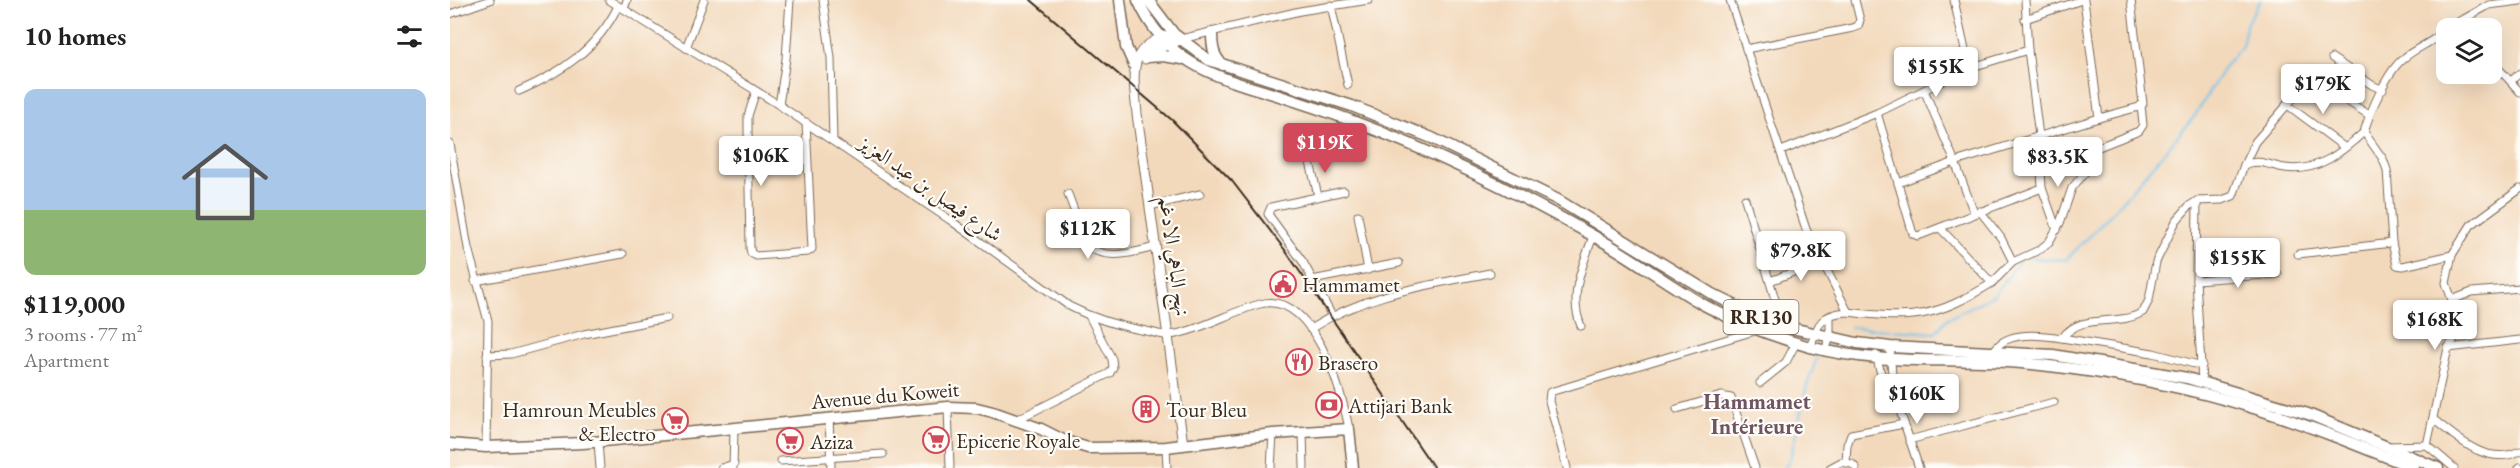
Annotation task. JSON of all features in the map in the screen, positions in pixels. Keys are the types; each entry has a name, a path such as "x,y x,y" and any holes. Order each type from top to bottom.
{"main road":[{"path":"1120,0 1126,47 1134,68"},
{"name":"RR130","path":"1138,0 1149,21 1171,39 1209,60 1342,102 1451,147 1558,200 1712,294 1782,326 1830,338 1890,347 1994,351 2089,360 2202,382 2308,414 2438,468"},
{"name":"RR130","path":"1148,0 1186,61 1214,75 1330,113 1486,178 1593,236 1707,306 1758,330 1811,347 1876,359 2028,364 2166,385 2255,408 2301,423 2409,467"},
{"path":"1212,33 1213,48 1218,61 1224,66"},
{"path":"1134,68 1148,45 1171,39"},
{"path":"1134,68 1171,39"},
{"path":"1147,57 1163,56 1186,61"},
{"name":"نهج الباهي الادغم","path":"1134,68 1137,114 1184,444"},
{"name":"Avenue du Koweit","path":"450,444 486,447 598,442 948,407 977,408 1016,420 1065,441 1088,448 1166,447 1273,434 1349,429"},
{"path":"1349,429 1353,468"}],"street":[{"path":"450,14 490,0"},
{"name":"شارع فيصل بن عبد العزيز","path":"609,0 806,122 959,227 1068,306 1089,316 1109,324 1168,335 1268,302 1280,302 1291,308 1301,316 1310,329 1334,374 1343,397 1349,429"},
{"path":"519,91 574,62 587,50 627,0"},
{"path":"686,48 704,0"},
{"path":"779,105 787,50 790,0"},
{"path":"823,0 831,58 833,141"},
{"path":"1171,39 1212,33 1330,5 1369,0"},
{"path":"1730,0 1806,229 1848,312"},
{"path":"1746,49 1858,26 1860,20 1855,0"},
{"path":"1954,0 1969,68"},
{"path":"2025,19 2083,0 2099,118"},
{"path":"1811,347 1819,322 1830,316 1848,312 1902,316 1927,314 1954,306 1992,283 2013,262 2039,250 2049,242 2057,230 2072,188 2086,171 2096,148 2139,131 2143,125 2141,105 2143,101 2131,0"},
{"path":"2024,1 2039,136 2042,188 2057,230"},
{"path":"2465,18 2489,5 2519,3"},
{"path":"1330,5 1348,85"},
{"path":"2244,165 2252,161 2286,168 2317,166 2335,156 2364,132 2369,115 2401,60 2436,39"},
{"path":"1781,151 1877,113 1969,68 2028,50"},
{"path":"2332,58 2383,90"},
{"path":"2502,72 2520,92"},
{"path":"2511,81 2520,73"},
{"path":"2062,338 2078,324 2124,319 2143,312 2149,300 2156,262 2167,235 2189,206 2197,201 2222,200 2233,196 2255,142 2308,81 2321,84 2369,115"},
{"path":"1924,90 1977,212 2001,238 2013,262"},
{"path":"756,91 748,116 748,129 750,248 756,256 808,252 812,249 806,122"},
{"path":"2286,104 2344,147"},
{"path":"1898,183 1955,162 2141,105"},
{"path":"1877,113 1913,234 1923,235 2042,188"},
{"path":"2364,132 2383,159 2387,170 2395,263 2400,267 2452,255"},
{"path":"450,144 475,281 485,303 488,321 486,447"},
{"path":"1309,158 1317,196"},
{"path":"2427,445 2448,348 2458,333 2452,300 2446,283 2452,255 2471,225 2520,189"},
{"path":"1332,316 1293,246 1268,214 1271,207 1344,191"},
{"path":"1068,194 1090,248 1117,255 1155,247"},
{"path":"1150,206 1200,194"},
{"path":"1744,198 1782,326"},
{"path":"2197,201 2196,280 2202,382"},
{"path":"1358,215 1368,270"},
{"path":"1940,228 1992,283"},
{"path":"1581,326 1575,311 1576,286 1593,236"},
{"path":"2298,254 2392,243"},
{"path":"475,281 623,254"},
{"path":"1770,281 1822,261"},
{"path":"1312,280 1399,263"},
{"path":"1310,329 1354,305 1386,294 1490,273"},
{"path":"2196,280 2278,274"},
{"path":"2452,300 2472,292 2520,288"},
{"path":"1016,420 1110,373 1113,367 1112,359 1089,316"},
{"path":"1825,350 1830,338 1830,316"},
{"path":"487,355 511,354 584,333 667,318"},
{"path":"1567,468 1549,401 1550,393 1758,330"},
{"path":"1994,351 2006,339 2040,336 2153,353 2202,366"},
{"path":"2448,348 2520,340"},
{"path":"1760,383 1786,362 1796,343"},
{"path":"1877,345 1876,359 1881,374 1893,390"},
{"path":"1890,347 1893,390 1919,468"},
{"path":"1677,408 1721,396 1731,398 1755,468"},
{"path":"1909,440 2054,402"},
{"path":"948,407 950,468"},
{"path":"829,418 831,468"},
{"path":"2433,418 2477,451 2487,455 2499,457 2520,451"},
{"path":"1846,462 1847,445 1851,434 1904,424"},
{"path":"721,468 733,466 734,429"},
{"path":"1304,432 1305,468"},
{"path":"1271,468 1273,434"},
{"path":"598,442 600,468"},
{"path":"2385,446 2427,445 2454,468"},
{"path":"1166,447 1167,468"},
{"path":"781,461 883,454"},
{"path":"1830,468 1835,463 1846,462 1856,468"}],"waterway":[{"path":"2029,258 2066,260 2118,206 2194,117 2227,63 2242,46 2247,22 2261,0"},
{"path":"1849,327 1935,333 1947,319 1994,295 2019,262"},
{"path":"1785,468 1790,459 1807,385 1817,358"}],"railway":[{"path":"1031,0 1172,120 1232,181 1285,250 1434,468"}],"place":[{"name":"Hammamet","path":"1283,284"},
{"name":"Brasero","path":"1299,362"},
{"name":"Attijari Bank","path":"1329,405"},
{"name":"Tour Bleu","path":"1146,409"},
{"name":"Hamroun Meubles & Electro","path":"675,421"},
{"name":"Epicerie Royale","path":"936,440"},
{"name":"Aziza","path":"790,441"}],"district":[{"name":"Hammamet Intérieure","path":"1757,414"}]}
